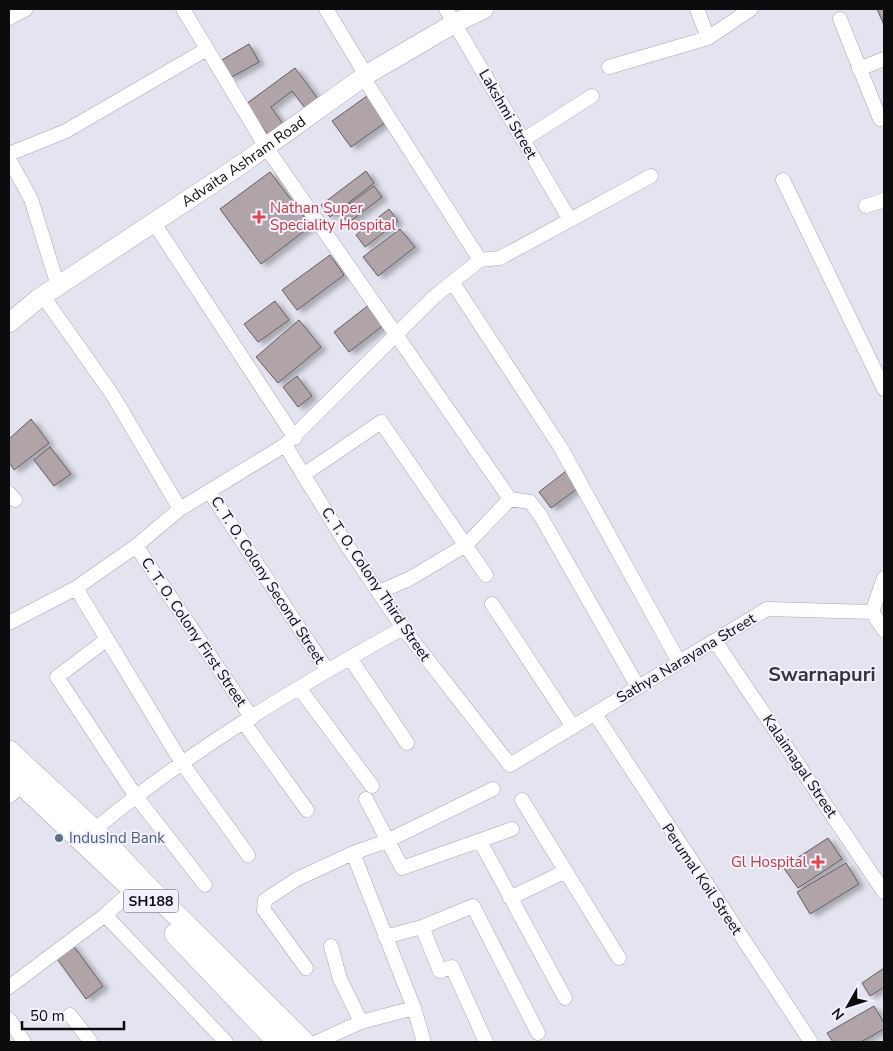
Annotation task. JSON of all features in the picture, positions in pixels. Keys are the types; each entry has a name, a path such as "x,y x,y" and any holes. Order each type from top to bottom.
{"main road":[{"path":"9,751 94,830 302,1042"},
{"name":"SH188","path":"9,762 302,1042"},
{"path":"14,784 133,890 278,1042"}],"street":[{"path":"9,18 26,9"},
{"path":"183,9 266,147 510,498 530,502 540,515 638,687"},
{"path":"326,9 365,76 480,260"},
{"name":"Advaita Ashram Road","path":"9,323 50,291 266,147 451,16 484,9"},
{"path":"697,9 708,38"},
{"path":"609,67 708,38 752,9"},
{"name":"Lakshmi Street","path":"451,16 570,220"},
{"path":"840,19 880,119"},
{"path":"9,154 66,131 207,49"},
{"path":"859,69 884,59"},
{"path":"523,140 592,96"},
{"path":"9,160 31,199 50,291 180,509"},
{"path":"9,622 76,588 136,546 180,509 290,441 396,336 452,283 480,260 500,258 651,176"},
{"path":"783,180 884,389"},
{"path":"866,206 884,200"},
{"name":"C. T. O. Colony Third Street","path":"154,223 290,441 303,475 379,592 403,628 510,765"},
{"path":"452,283 561,448 679,662"},
{"path":"303,475 381,422 486,575"},
{"name":"C. T. O. Colony Second Street","path":"209,491 327,670"},
{"path":"379,592 410,579 466,546 510,498"},
{"name":"C. T. O. Colony First Street","path":"136,546 307,810"},
{"path":"884,578 872,612 884,630"},
{"path":"76,588 182,763 248,855"},
{"path":"492,604 573,727"},
{"name":"Sathya Narayana Street","path":"510,765 767,609 872,612"},
{"path":"94,830 135,795 182,763 327,670 403,628"},
{"path":"106,640 57,677 135,795 205,885"},
{"name":"Kalaimagal Street","path":"715,641 884,892"},
{"path":"350,658 407,743"},
{"path":"300,689 372,786"},
{"name":"Perumal Koil Street","path":"595,714 811,1042"},
{"path":"306,968 264,910 265,900 297,879 387,841 493,789"},
{"path":"366,799 402,868 512,829"},
{"path":"522,800 619,958"},
{"path":"480,841 565,998"},
{"path":"353,854 414,1008 424,1042"},
{"path":"510,898 566,870"},
{"path":"9,987 105,916 133,890"},
{"path":"385,938 422,927 473,906 538,1033"},
{"path":"105,916 226,1042"},
{"path":"422,927 440,971 452,968 486,1042"},
{"path":"331,946 340,979 361,1022"},
{"path":"302,1042 361,1022 414,1008"},
{"path":"70,1015 91,1042"},
{"path":"9,1019 24,1042"}],"building":[{"path":"877,9 884,9 884,25"},
{"path":"249,44 259,62 230,78 220,61"},
{"path":"295,68 321,103 308,112 292,91 271,107 286,128 271,139 246,104"},
{"path":"367,96 386,122 351,147 332,121"},
{"path":"366,171 374,183 330,217 321,205"},
{"path":"270,172 311,226 261,264 220,209"},
{"path":"374,186 382,197 348,223 339,211"},
{"path":"389,209 398,221 365,247 356,235"},
{"path":"400,229 415,247 378,276 363,257"},
{"path":"330,255 344,275 297,310 282,290"},
{"path":"275,301 289,320 258,342 244,324"},
{"path":"370,304 385,324 349,352 334,332"},
{"path":"299,320 321,347 278,383 256,357"},
{"path":"297,376 312,396 298,407 283,387"},
{"path":"31,419 49,443 14,470 9,462 9,439"},
{"path":"50,447 71,474 54,486 34,460"},
{"path":"566,471 578,488 551,508 539,492"},
{"path":"828,838 842,859 798,888 783,867"},
{"path":"846,863 859,884 810,914 797,892"},
{"path":"72,944 103,986 86,999 55,956"},
{"path":"884,968 884,987 870,996 862,983"},
{"path":"874,1006 884,1023 884,1029 861,1042 833,1042 827,1033"}],"place":[{"name":"Nathan Super Speciality Hospital","path":"259,217"},
{"name":"IndusInd Bank","path":"59,838"},
{"name":"Gl Hospital","path":"818,862"}],"district":[{"name":"Swarnapuri","path":"822,674"}]}
